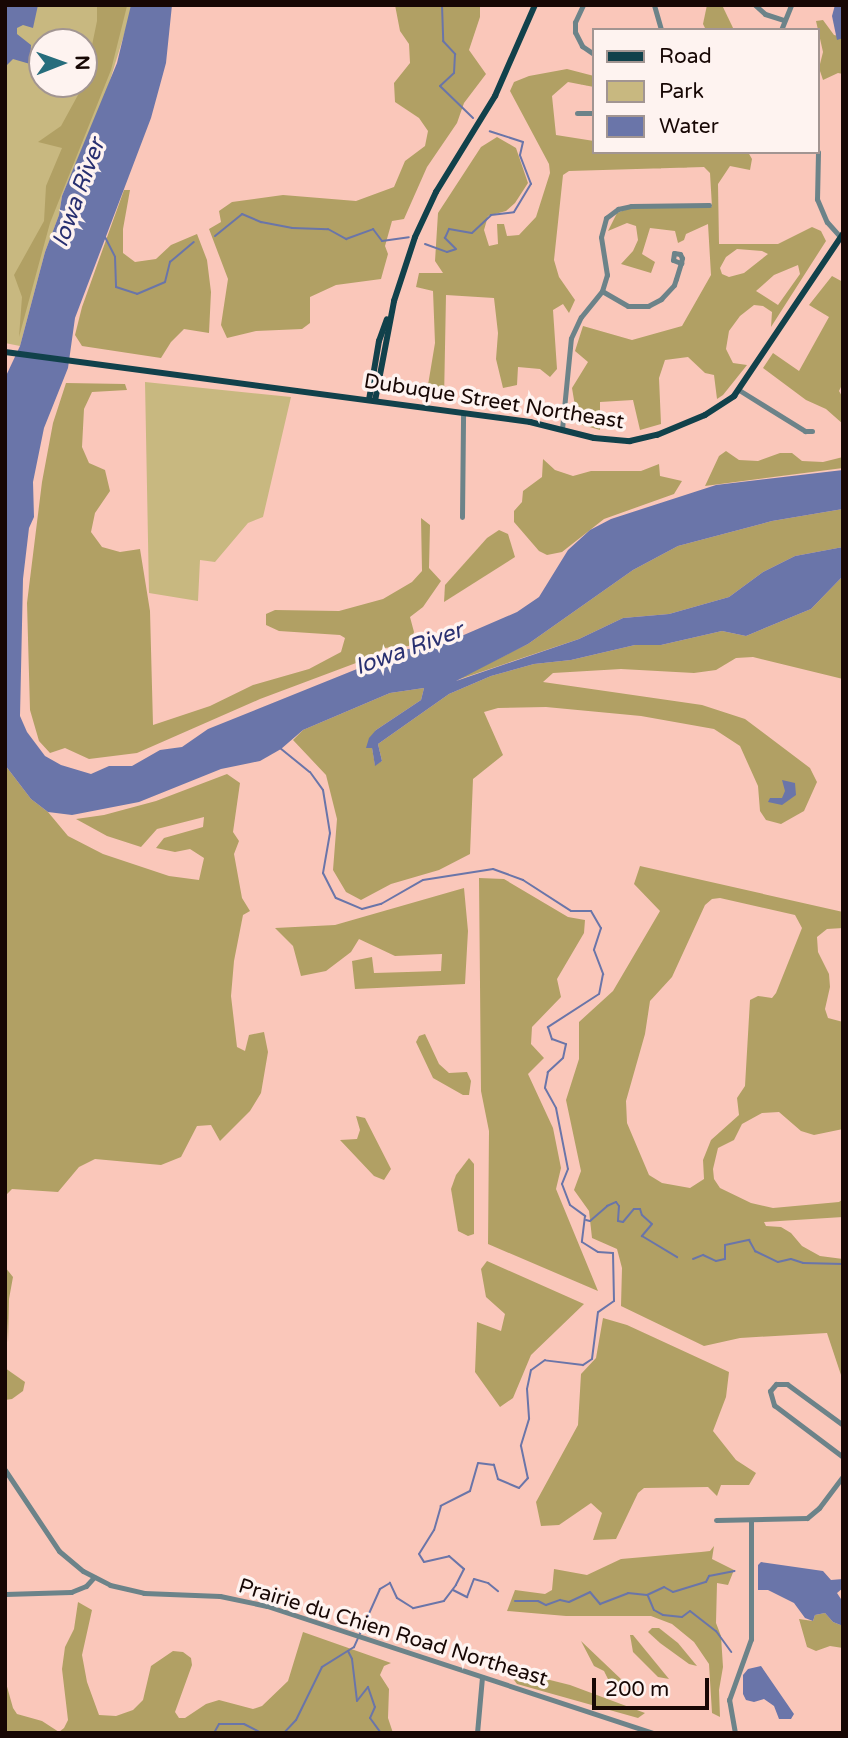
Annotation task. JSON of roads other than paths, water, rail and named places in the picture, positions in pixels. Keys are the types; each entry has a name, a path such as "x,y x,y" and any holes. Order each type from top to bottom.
{"main road":[{"path":"372,400 394,301 425,212 495,96 535,5"},
{"name":"Dubuque Street Northeast","path":"5,352 463,413 562,429 607,440 643,439 711,412 739,390 842,237"}],"street":[{"path":"583,5 575,22 575,32 582,46 592,53"},
{"path":"654,5 660,28"},
{"path":"755,5 765,14 785,20"},
{"path":"783,28 791,5"},
{"path":"577,113 592,113"},
{"path":"818,154 817,199 827,222 842,237"},
{"path":"562,429 571,338 581,317 602,291 608,270 601,232 606,218 614,211 631,206 709,205"},
{"path":"602,291 628,306 648,306 670,290 681,263"},
{"path":"739,390 805,430 812,431"},
{"path":"462,517 463,413"},
{"path":"843,1425 787,1384 776,1384 770,1391 774,1405 843,1457"},
{"name":"Prairie du Chien Road Northeast","path":"5,1470 54,1545 94,1577 139,1592 211,1595 249,1601 653,1733"},
{"path":"716,1520 807,1518 819,1508 843,1476"},
{"path":"735,1733 729,1700 751,1639 751,1520"},
{"path":"5,1594 71,1592 86,1586 94,1577"},
{"path":"477,1733 482,1676"}],"water":[{"path":"5,5 38,5 33,28 23,25 17,28 17,34 28,43 28,63 13,59 5,67"},
{"name":"Iowa River","path":"131,5 172,5 166,63 151,118 75,318 68,368 44,428 33,482 34,517 29,528 23,579 20,716 27,732 45,756 61,765 91,774 109,766 132,766 160,750 182,747 208,729 357,669 388,652 443,644 517,612 539,597 568,550 590,530 611,519 716,485 843,470 843,509 772,521 678,546 633,570 528,644 456,681 579,639 623,618 669,614 729,597 763,572 795,556 843,547 843,576 811,609 746,636 722,631 661,645 635,645 571,660 534,664 491,676 449,694 378,744 382,761 375,766 372,748 366,748 369,738 376,730 421,700 424,688 390,693 303,730 281,749 260,761 221,769 139,802 72,815 48,812 31,799 5,765 5,378 20,346 45,252 59,215 62,196 117,63"},
{"path":"835,5 843,5 843,38 837,40 832,16"},
{"path":"782,780 795,783 796,795 782,805 768,802 770,798 782,798 785,791"},
{"path":"761,1562 823,1571 831,1580 843,1579 843,1588 837,1593 843,1602 843,1626 833,1622 825,1613 815,1615 813,1621 805,1618 794,1603 768,1590 758,1590 758,1565"},
{"path":"761,1666 794,1714 791,1719 779,1719 774,1706 764,1699 754,1702 746,1700 743,1694 743,1675 748,1669"}],"waterway":[{"path":"442,5 443,41 455,54 454,73 440,86 473,118"},
{"path":"425,244 447,252 456,249 445,238 449,229 472,233 491,215 514,212 531,184 520,155 523,142 490,131"},
{"path":"215,236 242,214 261,222 292,228 328,229 346,239 373,229 382,241 409,237"},
{"path":"105,237 115,257 116,287 137,294 165,282 170,262 194,242"},
{"path":"280,748 310,772 323,790 330,833 323,873 336,898 362,909 381,904 423,880 493,869 523,880 571,911 591,911 601,928 594,950 603,974 599,994 548,1027 552,1039 566,1044 563,1058 548,1072 545,1088 556,1108 568,1169 562,1184 570,1205 585,1216 582,1242 598,1252 613,1253 614,1301 598,1312 592,1359 583,1365 545,1360 531,1370 527,1389 529,1419 521,1446 528,1478 519,1488 498,1479 494,1465 478,1463 470,1491 441,1506 434,1530 419,1554 424,1562 449,1556 464,1569 444,1601 413,1608 397,1598 390,1583 380,1589 354,1647 322,1667 296,1720 284,1733"},
{"path":"586,1220 590,1221 616,1202 619,1206 618,1221 623,1222 634,1209 640,1209 642,1215 652,1224 642,1236 677,1257"},
{"path":"693,1259 703,1255 716,1261 725,1259 725,1245 749,1240 755,1251 778,1262 791,1259 803,1263 843,1264"},
{"path":"515,1601 538,1601 546,1605 560,1600 569,1602 590,1592 600,1604 628,1593 647,1595 664,1587 673,1592 706,1582 709,1576 735,1571"},
{"path":"453,1590 467,1597 474,1579 488,1583 498,1591"},
{"path":"648,1596 654,1610 663,1615 682,1617 690,1611 716,1631 731,1652"},
{"path":"348,1651 352,1659 357,1701 368,1687 375,1707 370,1718 381,1733"},
{"path":"214,1733 219,1724 244,1724 262,1733"}]}
